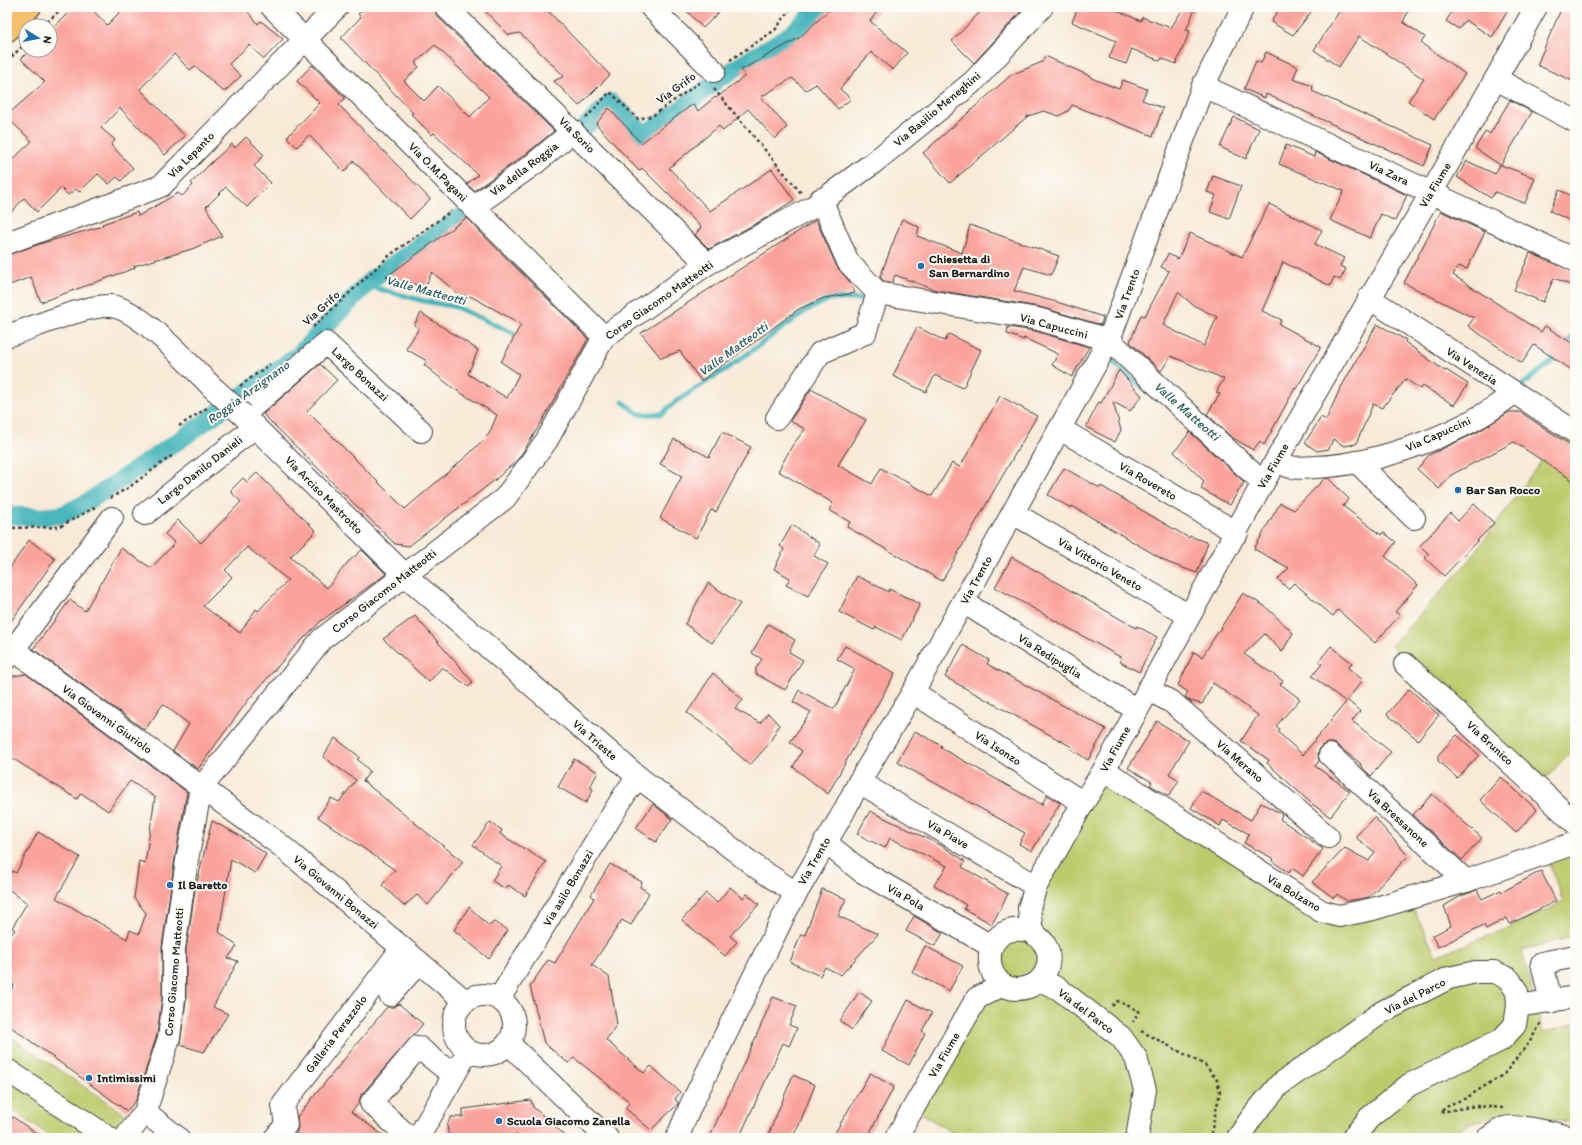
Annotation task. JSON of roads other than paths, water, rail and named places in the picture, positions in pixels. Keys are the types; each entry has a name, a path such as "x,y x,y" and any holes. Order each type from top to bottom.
{"main road":[{"path":"7,31 30,7"}],"street":[{"name":"Via O.M.Pagani","path":"272,7 604,337"},
{"name":"Via Lepanto","path":"7,243 161,186 337,7"},
{"name":"Via Sorio","path":"446,7 574,131 707,264"},
{"path":"651,7 714,71"},
{"name":"Via Basilio Meneghini","path":"817,203 873,163 974,81 1042,7"},
{"name":"Via Trento","path":"677,1138 691,1105 796,893 843,813 859,782 913,692 1109,340 1203,86 1243,7"},
{"name":"Via Fiume","path":"1032,932 1029,908 1036,886 1083,803 1104,770 1188,615 1536,7"},
{"path":"1496,79 1575,121"},
{"name":"Via Zara","path":"1203,86 1575,260"},
{"name":"Via della Roggia","path":"473,206 534,164 574,131"},
{"path":"777,418 820,353 865,334 878,293 848,262 817,203"},
{"name":"Corso Giacomo Matteotti","path":"125,1138 145,1112 169,1038 174,999 174,949 187,860 202,788 322,639 505,498 547,440 604,337 707,264 817,203"},
{"name":"Via Capuccini","path":"878,293 1038,319 1109,340 1263,484"},
{"name":"Via Venezia","path":"1370,298 1513,393 1575,432"},
{"name":"Via Arciso Mastrotto","path":"7,336 89,309 111,306 132,314 159,335 211,396 249,421 405,574"},
{"name":"Largo Bonazzi","path":"249,421 326,343 421,431"},
{"name":"Via Capuccini","path":"1277,461 1292,468 1328,466 1357,462 1400,451 1442,435 1499,405 1513,393"},
{"name":"Largo Danilo Danieli","path":"145,514 249,421"},
{"name":"Via Rovereto","path":"1060,429 1236,533"},
{"path":"1357,462 1414,518"},
{"name":"Via Giovanni Giuriolo","path":"107,507 9,651 202,788"},
{"name":"Via Vittorio Veneto","path":"1013,513 1188,615"},
{"name":"Via Trieste","path":"405,574 638,777 759,869 796,893"},
{"name":"Via Redipuglia","path":"963,602 1137,710"},
{"name":"Via Brunico","path":"1405,664 1575,823"},
{"name":"Via Merano","path":"1148,689 1173,703 1328,837"},
{"name":"Via Isonzo","path":"913,692 1083,803"},
{"name":"Via Bressanone","path":"1330,755 1466,880"},
{"name":"Via Bolzano","path":"1104,770 1321,911 1339,916 1373,909 1466,880 1575,843"},
{"name":"Via asilo Bonazzi","path":"499,999 625,794 638,777"},
{"name":"Via Piave","path":"859,782 1036,886"},
{"name":"Via Giovanni Bonazzi","path":"202,788 279,844 465,1001"},
{"name":"Via Pola","path":"825,842 861,871 991,946"},
{"path":"1015,929 1032,932 1043,941 1048,950 1049,961 1046,971 1040,980 1024,988 1013,988 1003,985 994,976 990,967 989,957 991,946 997,938 1005,932 1015,929"},
{"name":"Galleria Perazzolo","path":"282,1123 402,948"},
{"path":"1551,1002 1542,963 1575,956"},
{"path":"390,995 419,962"},
{"name":"Via del Parco","path":"1238,1138 1252,1117 1279,1085 1382,1012 1449,978 1476,972 1494,972 1509,979 1517,992 1518,1006 1515,1025 1501,1040 1409,1085 1369,1118 1353,1138"},
{"name":"Via del Parco","path":"1040,980 1059,989 1121,1037 1136,1058 1145,1090 1137,1138"},
{"name":"Via Fiume","path":"896,1138 977,998 1003,985"},
{"path":"490,995 499,999 510,1010 514,1020 513,1030 508,1043 501,1050 481,1055 469,1051 460,1044 454,1026 455,1016 465,1001 474,996 490,995"},
{"path":"1518,1006 1575,997"},
{"path":"508,1043 607,1138"},
{"path":"410,1138 371,1103 418,1047 453,1075"},
{"path":"418,1138 453,1075 469,1051"},
{"path":"7,1070 109,1138"},
{"path":"145,1112 178,1138"},
{"path":"1488,1138 1505,1128 1550,1132 1573,1138"}],"waterway":[{"name":"Roggia Arzignano","path":"723,76 791,34 820,7"},
{"name":"Roggia Arzignano","path":"585,127 611,102 644,134 667,120 715,82"},
{"name":"Roggia Arzignano","path":"7,515 40,517 62,515 86,503 184,437 298,355 372,279 462,216"},
{"name":"Valle Matteotti","path":"372,287 424,301 456,307 520,336"},
{"name":"Valle Matteotti","path":"623,402 639,414 662,414 675,402 728,368 807,310 830,299 861,299"},
{"name":"Valle Matteotti","path":"1565,345 1575,334"},
{"name":"Valle Matteotti","path":"1521,386 1551,362 1558,354"},
{"name":"Valle Matteotti","path":"1113,362 1156,399"}],"place":[{"name":"Chiesetta di San Bernardino","path":"921,266"},
{"name":"Bar San Rocco","path":"1458,490"},
{"name":"Il Baretto","path":"170,885"},
{"name":"Intimissimi","path":"89,1078"},
{"name":"Scuola Giacomo Zanella","path":"499,1121"}]}
